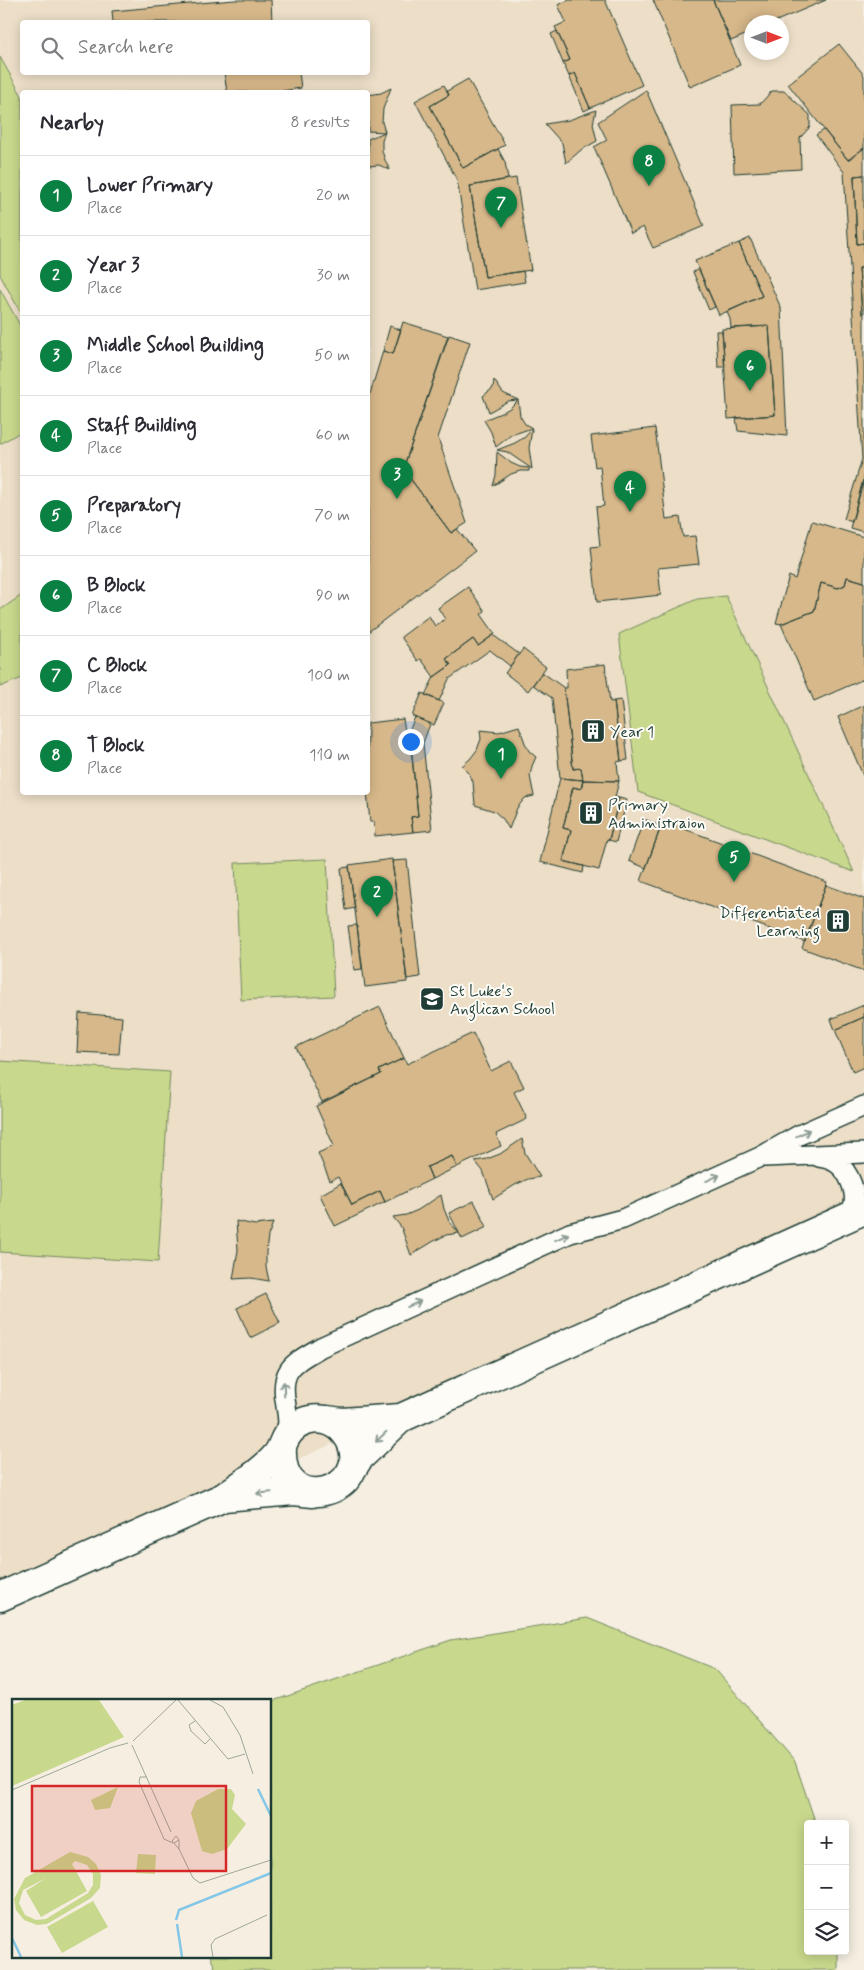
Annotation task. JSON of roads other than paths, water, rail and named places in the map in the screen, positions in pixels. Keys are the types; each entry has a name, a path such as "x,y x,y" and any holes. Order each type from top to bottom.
{"street":[{"path":"224,1497 294,1491 313,1493 325,1492 336,1488 345,1480 359,1458 401,1418 853,1215"},
{"path":"0,1598 224,1497 269,1463 294,1428 304,1421 316,1419 342,1422 401,1418"},
{"path":"327,1420 338,1426 346,1434 352,1445 354,1456 351,1471"},
{"path":"284,1442 281,1460 284,1471 291,1482 300,1489 313,1493"}],"lane":[{"path":"284,1442 289,1425 284,1396 284,1378 294,1364 309,1354 570,1233 623,1219 760,1157 799,1135 864,1106"},
{"path":"760,1157 864,1153"},
{"path":"811,1155 828,1158 837,1163 849,1178 854,1198 853,1215"}],"place":[{"name":"T Block","path":"649,186"},
{"name":"C Block","path":"501,228"},
{"name":"B Block","path":"750,391"},
{"name":"Middle School Building","path":"397,499"},
{"name":"Staff Building","path":"630,512"},
{"name":"Year 1","path":"593,731"},
{"name":"Lower Primary","path":"501,779"},
{"name":"Primary Administraion","path":"591,813"},
{"name":"Preparatory","path":"734,882"},
{"name":"Year 3","path":"377,917"},
{"name":"Differentiated Learning","path":"838,921"},
{"name":"St Luke's Anglican School","path":"432,999"}]}
